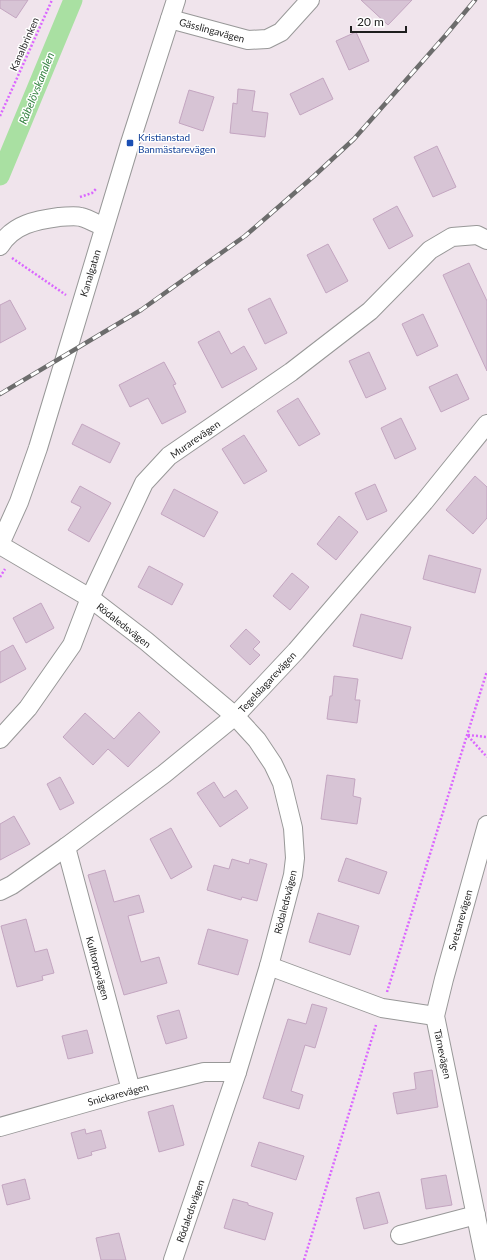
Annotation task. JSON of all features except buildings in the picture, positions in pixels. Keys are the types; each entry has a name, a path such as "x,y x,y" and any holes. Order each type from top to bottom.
{"street":[{"name":"Kanalgatan","path":"0,545 19,502 38,448 104,227 176,0"},
{"name":"Gässlingavägen","path":"170,19 248,40 267,39 281,32 310,0"},
{"path":"5,251 3,240 13,231 26,224 39,220 70,216 81,217 104,227"},
{"name":"Murarevägen","path":"0,739 28,708 72,645 90,598 144,483 169,456 291,372 370,311 430,250 452,237 477,235 487,240"},
{"name":"Tegelslagarevägen","path":"0,891 12,885 66,847 164,774 235,716 296,651 424,502 487,424"},
{"name":"Rödaledsvägen","path":"0,545 90,598 146,641 235,716 258,740 273,764 282,783 292,828 295,858 293,875 269,966 237,1072 173,1260"},
{"name":"Svetsarevägen","path":"435,1016 487,825"},
{"name":"Kulltorpsvägen","path":"66,847 131,1090"},
{"name":"Tärnevägen","path":"269,966 382,1008 435,1016 485,1260"},
{"name":"Snickarevägen","path":"0,1127 131,1090 204,1072 237,1072"},
{"path":"400,1235 476,1216"}],"path":[{"name":"Kanalbrinken","path":"0,116 52,0"},
{"path":"79,198 92,194 97,188"},
{"path":"5,251 68,296"},
{"path":"467,735 487,671"},
{"path":"467,735 487,736"},
{"path":"467,735 487,757"}],"waterway":[{"name":"Råbelövskanalen","path":"0,176 73,0"}],"railway":[{"path":"0,394 141,310 245,236 354,139 475,0"}],"place":[{"name":"Kristianstad Banmästarevägen","path":"130,143"}]}
